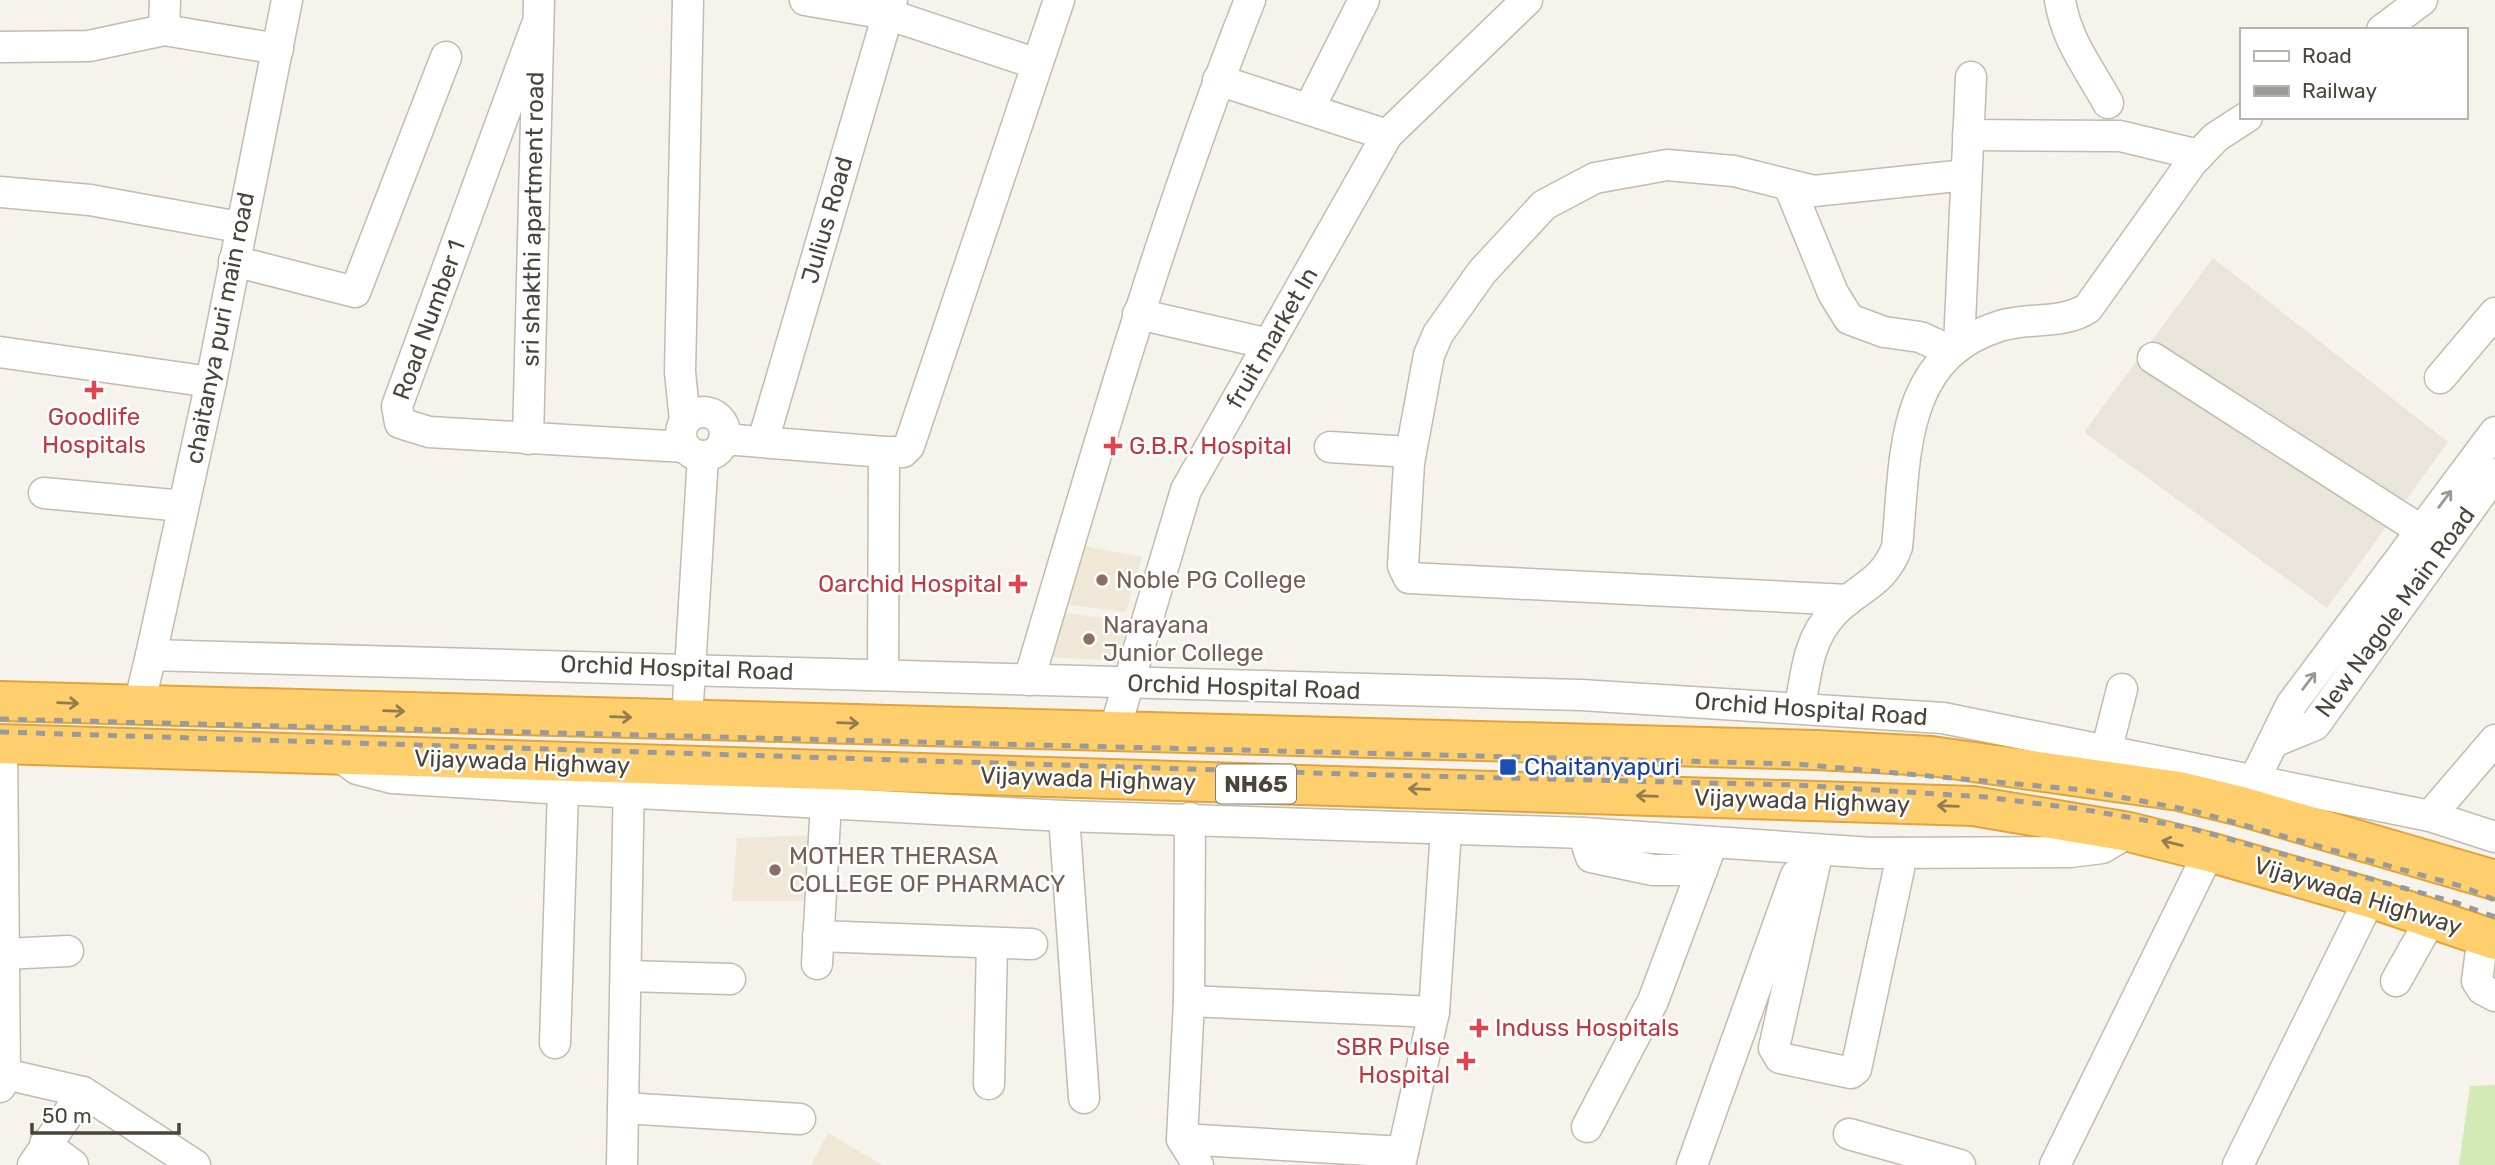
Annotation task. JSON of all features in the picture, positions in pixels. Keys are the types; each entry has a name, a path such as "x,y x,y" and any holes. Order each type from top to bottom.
{"highway":[{"name":"Vijaywada Highway","path":"0,701 1816,750 1931,756 2167,789 2249,792 2495,880"},
{"path":"294,709 294,755"},
{"path":"340,710 341,757"},
{"name":"Vijaywada Highway","path":"1,744 341,757 629,778 1973,806 2129,832 2208,852 2370,898 2489,937"}],"street":[{"path":"164,30 165,0"},
{"name":"chaitanya puri main road","path":"151,655 211,382 239,227 287,0"},
{"path":"687,719 700,441 680,372 688,0"},
{"path":"805,0 889,7 1037,64"},
{"path":"883,675 884,462 902,452 915,433 1059,0"},
{"path":"1030,680 1138,314 1218,80 1250,0"},
{"path":"1309,109 1364,0"},
{"path":"2060,0 2063,21 2076,52 2108,103"},
{"path":"2385,28 2422,0"},
{"name":"fruit market ln","path":"1114,732 1186,491 1387,135 1513,4"},
{"name":"Julius Road","path":"763,441 889,7"},
{"name":"Road Number 1","path":"538,13 397,407 400,423 429,432 528,439 763,441 884,462"},
{"name":"sri shakthi apartment road","path":"528,439 538,13"},
{"path":"0,47 89,46 164,30 278,49"},
{"path":"234,261 355,292 446,57"},
{"path":"1955,348 1970,76"},
{"path":"1218,80 1387,135"},
{"path":"1800,708 1812,645 1823,625 1848,600 1885,572 1892,561 1897,547 1912,416 1927,381 1955,348 1976,334 2003,325 2077,316 2088,308 2199,155 2216,137 2244,119"},
{"path":"1968,135 2120,136 2199,155"},
{"path":"1848,600 1409,578 1403,566 1410,452 1424,373 1438,334 1482,272 1544,205 1595,178 1667,165 1734,171 1790,188 1814,191 1966,175"},
{"path":"1790,188 1833,293 1849,320 1884,332 1920,337 1955,348"},
{"path":"0,192 90,200 239,227"},
{"path":"2440,378 2495,313"},
{"path":"1138,314 1269,344"},
{"path":"0,352 211,382"},
{"path":"2152,358 2422,531"},
{"path":"2249,792 2276,741 2291,705 2495,432"},
{"path":"1330,447 1410,452"},
{"name":"New Nagole Main Road","path":"2276,741 2315,725 2495,474"},
{"path":"44,493 183,506"},
{"path":"139,705 151,655"},
{"name":"Orchid Hospital Road","path":"151,655 1581,695 1943,718 2106,752 2249,792 2430,816 2495,837"},
{"path":"2106,752 2122,690"},
{"path":"2430,816 2495,740"},
{"path":"1,744 2,1081 83,1092 195,1165"},
{"path":"341,757 357,769 392,778 563,789 629,778 826,802 1064,816 1190,818 1446,830 1707,857 1812,854 1898,865 2102,848 2129,832"},
{"path":"622,1165 629,778"},
{"path":"555,1043 563,789"},
{"path":"826,802 817,950 992,943 1032,944"},
{"path":"1064,816 1084,1098"},
{"path":"1190,818 1189,1002 1182,1139 1198,1165"},
{"path":"1182,1139 1401,1158 1434,1012 1446,830"},
{"path":"2055,1165 2208,852"},
{"path":"1812,854 1774,1048 1780,1058 1851,1073 1856,1069 1898,865"},
{"path":"1692,1165 1812,854"},
{"path":"1587,1126 1653,1001 1707,857"},
{"path":"2238,1165 2370,898"},
{"path":"2396,981 2432,918"},
{"path":"2489,937 2477,981 2482,989 2495,996"},
{"path":"989,1084 992,943"},
{"path":"3,954 68,951"},
{"path":"626,976 730,979"},
{"path":"1189,1002 1434,1012"},
{"path":"73,1165 39,1154 83,1092"},
{"path":"625,1108 800,1119"},
{"path":"1849,1134 1960,1165"}],"shaded area":[{"path":"2213,258 2448,442 2327,608 2084,432"},
{"name":"Noble PG College","path":"1079,545 1142,557 1126,612 1062,604"},
{"name":"Narayana Junior College","path":"1066,613 1126,621 1120,661 1048,657"},
{"name":"MOTHER THERASA COLLEGE OF PHARMACY","path":"813,835 816,901 732,901 737,838"},
{"path":"828,1133 882,1165 811,1165"}],"green space":[{"path":"2495,1085 2495,1165 2459,1165 2470,1086"}],"railway":[{"path":"0,719 1797,764 2084,790 2194,811 2464,887 2495,900"},
{"path":"0,732 1381,775 1796,785 1985,797 2081,809 2190,828 2457,903 2495,917"}],"place":[{"name":"Goodlife Hospitals","path":"94,390"},
{"name":"G.B.R. Hospital","path":"1113,446"},
{"name":"Noble PG College","path":"1102,580"},
{"name":"Oarchid Hospital","path":"1018,584"},
{"name":"Narayana Junior College","path":"1089,639"},
{"name":"Chaitanyapuri","path":"1508,767"},
{"name":"MOTHER THERASA COLLEGE OF PHARMACY","path":"775,870"},
{"name":"Induss Hospitals","path":"1479,1028"},
{"name":"SBR Pulse Hospital","path":"1466,1061"}]}
